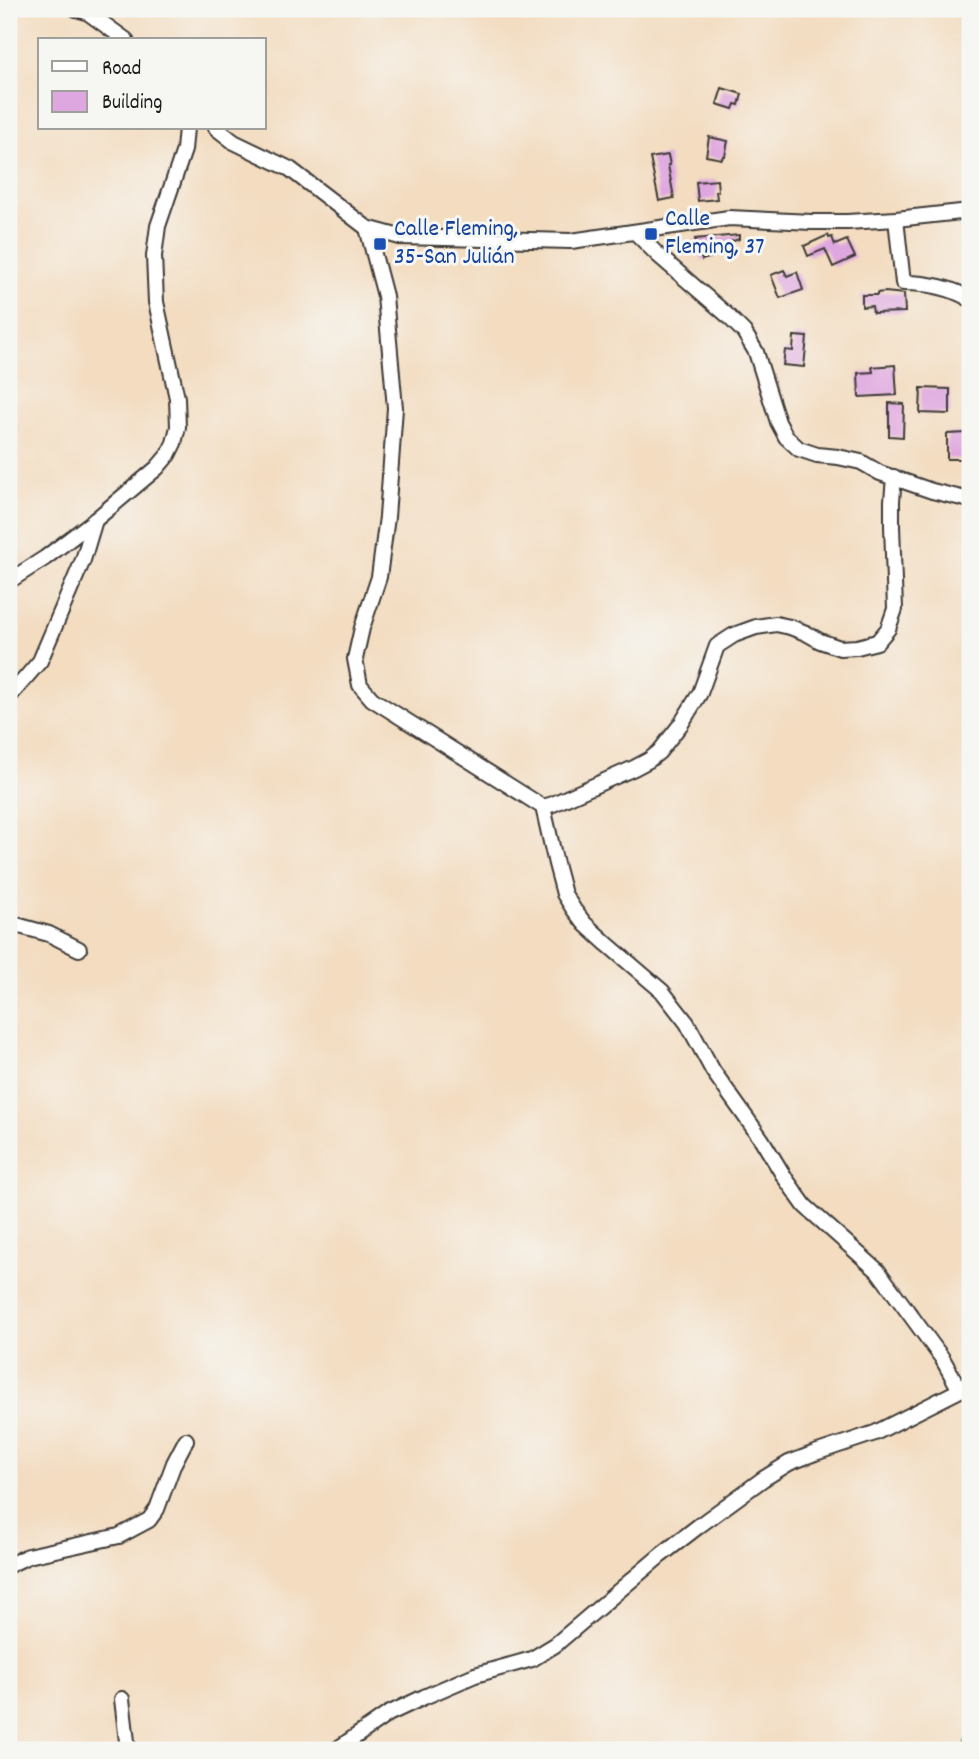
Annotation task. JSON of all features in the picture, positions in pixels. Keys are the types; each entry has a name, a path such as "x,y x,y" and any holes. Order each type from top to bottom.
{"street":[{"path":"79,9 123,38"},
{"path":"9,581 95,520 157,468 174,443 178,427 177,398 156,302 154,256 158,226 184,150 186,130"},
{"path":"219,130 255,154 290,169 367,228 400,237 571,240 729,218 812,222 896,219 970,211"},
{"path":"896,219 903,282 950,290 970,299"},
{"path":"335,1750 388,1714 424,1697 475,1675 532,1659 555,1644 700,1525 789,1463 875,1433 965,1387 878,1271 805,1206 713,1071 687,1023 662,991 585,924 573,910 564,894 555,864 543,807 372,699 360,685 355,659 379,577 387,517 395,408 385,296 367,228"},
{"path":"635,232 744,332 756,352 778,422 786,437 799,449 817,456 861,462 880,473 932,491 970,500"},
{"path":"543,807 634,768 659,752 701,693 717,646 734,635 756,627 776,624 798,630 840,648 877,642 888,629 895,609 892,526 894,477"},
{"path":"9,697 40,661 83,560 95,520"},
{"path":"9,923 49,934 79,949"},
{"path":"12,1561 119,1536 149,1520 157,1509 174,1463 186,1440"},
{"path":"122,1699 128,1750"},
{"path":"965,1750 970,1735"}],"building":[{"path":"722,88 742,94 739,105 735,104 733,109 717,104"},
{"path":"709,137 728,141 722,159 706,156"},
{"path":"668,155 674,198 659,201 650,158"},
{"path":"717,180 717,199 698,201 696,182"},
{"path":"739,235 739,239 719,246 720,251 715,253 715,256 702,260 695,239"},
{"path":"828,235 829,238 832,237 835,245 847,240 855,257 833,267 825,249 808,256 804,246"},
{"path":"784,270 787,276 797,272 803,290 780,298 771,275"},
{"path":"885,292 904,294 905,312 873,313 872,306 862,307 862,295"},
{"path":"794,336 807,337 804,367 783,365 785,350 793,351"},
{"path":"895,365 897,395 859,397 858,373 873,372 872,367"},
{"path":"921,388 950,389 950,414 920,413"},
{"path":"889,403 904,404 903,437 889,436"},
{"path":"966,433 967,437 970,437 970,459 947,459 947,434"}],"place":[{"name":"Calle Fleming, 37","path":"651,234"},
{"name":"Calle Fleming, 35-San Julián","path":"380,244"}]}
